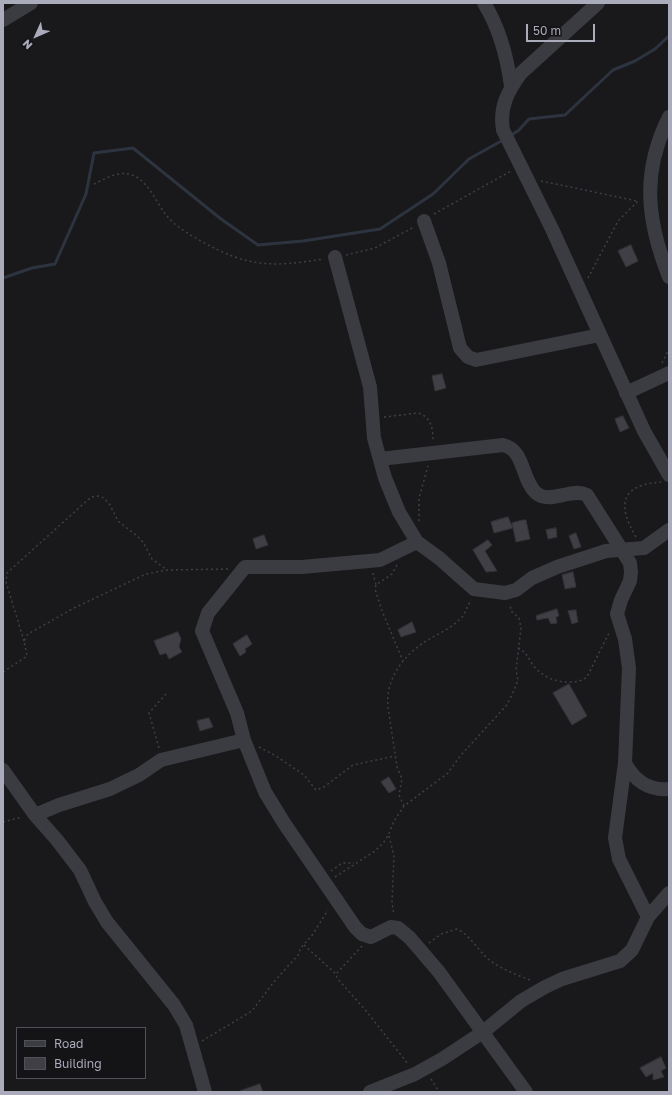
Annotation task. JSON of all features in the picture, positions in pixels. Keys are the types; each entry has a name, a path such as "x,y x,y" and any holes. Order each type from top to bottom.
{"street":[{"path":"3,20 31,3"},
{"path":"484,3 500,32 506,53 511,86"},
{"path":"598,3 522,73 511,86 504,102 501,116 503,130 581,290 626,393 666,478"},
{"path":"669,117 657,146 649,191 654,235 669,278"},
{"path":"424,221 439,263 455,333 460,348 468,357 476,360 600,335"},
{"path":"335,257 370,387 374,438 391,496 398,512 417,542 439,558 469,586 481,591 505,593 516,590 532,578 557,567 606,551 644,548 669,530"},
{"path":"626,393 669,373"},
{"path":"380,459 503,445 509,446 518,455 523,472 530,486 538,494 546,497 580,491 587,495 630,563 631,572 618,614 625,639 629,668 625,763 615,838 619,859 648,917"},
{"path":"417,542 400,552 380,560 302,567 249,566 241,570 208,613 202,631 237,713 244,740 265,792 326,886 355,927 362,934 371,937 391,927 398,928 421,951 439,972 526,1092"},
{"path":"36,815 59,805 110,789 139,775 161,760 244,740"},
{"path":"625,763 637,780 656,789 669,789"},
{"path":"3,770 36,815 80,870 95,902 107,922 174,1005 186,1025 205,1092"},
{"path":"370,1092 420,1071 483,1032 521,1002 545,987 562,979 620,961 632,950 648,917 669,893"}],"path":[{"path":"94,184 110,176 122,174 130,174 139,178 145,184 168,217 176,225 216,250 246,262 275,265 335,257 375,248 402,235 520,166"},
{"path":"528,182 548,182 637,201"},
{"path":"581,290 618,221 649,191"},
{"path":"372,418 418,413 430,421 433,432 431,453 419,498 419,525"},
{"path":"644,548 630,524 624,501 627,494 633,489 666,478"},
{"path":"3,672 27,656 24,641 6,582 7,572 91,497 98,496 104,498 110,505 118,522 140,539 152,559 167,570"},
{"path":"400,552 399,562 395,569 388,577 378,582 375,589 382,611 403,661"},
{"path":"24,641 28,634 74,608 146,574 167,570 210,568 241,570"},
{"path":"404,806 399,795 402,779 395,756 387,698 390,684 403,661 422,644 460,620 470,602 481,591"},
{"path":"326,886 354,863 375,851 388,836 394,821 404,806 448,773 461,755 506,706 518,680 516,670 521,622 510,611 510,602 505,593"},
{"path":"518,648 524,651 533,665 549,678 559,682 582,681 587,677 618,614"},
{"path":"161,760 157,736 149,713 166,694"},
{"path":"244,740 287,763 304,775 316,790 324,787 349,767 395,756"},
{"path":"3,822 12,818 36,815"},
{"path":"388,836 392,847 394,866 393,912 398,928"},
{"path":"192,1048 252,1011 273,983 298,954 328,911 326,886 342,863 354,863"},
{"path":"421,951 432,939 450,930 457,929 462,931 479,950 497,965 545,987"},
{"path":"336,974 371,937"},
{"path":"304,945 336,974 339,982 368,1012 439,1092"}],"building":[{"path":"631,245 638,261 626,267 618,251"},
{"path":"442,374 446,388 435,391 432,376"},
{"path":"623,416 629,428 620,432 615,419"},
{"path":"508,517 513,528 494,533 491,522"},
{"path":"526,520 530,539 516,542 512,523"},
{"path":"556,528 557,537 548,539 546,530"},
{"path":"576,533 581,547 574,549 569,536"},
{"path":"264,535 268,545 256,549 253,539"},
{"path":"488,540 492,545 485,551 497,571 486,572 473,550"},
{"path":"573,572 576,587 565,589 562,575"},
{"path":"557,609 559,616 556,617 557,623 551,624 548,618 537,620 536,616"},
{"path":"576,610 578,622 572,624 568,611"},
{"path":"412,622 416,632 401,637 398,630"},
{"path":"178,632 181,639 179,647 182,652 169,659 166,653 160,655 154,641"},
{"path":"247,635 252,644 245,649 246,652 240,656 233,644"},
{"path":"569,684 587,716 572,725 553,693"},
{"path":"209,718 213,727 200,731 197,721"},
{"path":"389,777 396,789 389,793 381,782"},
{"path":"661,1057 666,1068 661,1071 664,1077 653,1080 653,1073 646,1077 640,1068"},
{"path":"260,1084 263,1092 240,1092 240,1091"}],"waterway":[{"path":"510,136 519,130 529,119 565,115 613,70 635,61 655,49 669,36"},
{"path":"3,278 32,268 55,264 86,194 94,153 133,148 221,219 258,245 303,241 380,229 433,194 469,159 503,140"}]}
